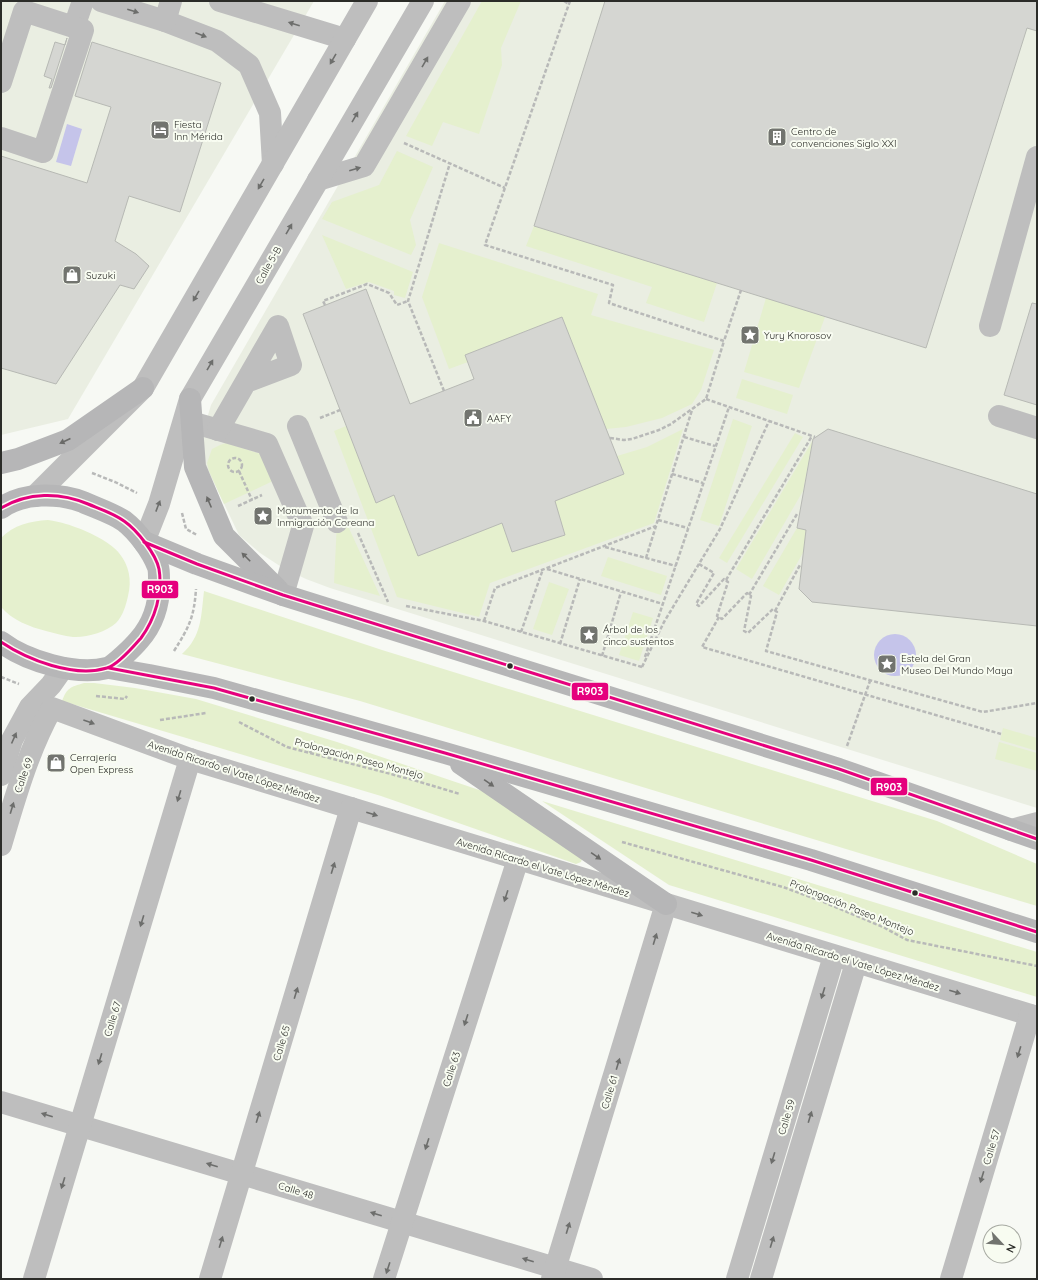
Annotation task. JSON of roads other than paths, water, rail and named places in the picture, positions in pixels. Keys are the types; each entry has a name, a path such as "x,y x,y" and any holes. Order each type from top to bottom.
{"main road":[{"path":"1,463 18,459 68,440 143,388"},
{"path":"190,399 195,467 224,536 283,595"},
{"path":"1,508 22,499 35,496 59,496 76,500 101,509 124,522 144,542 159,568 159,589 156,611 147,631 134,646 109,668"},
{"path":"144,542 197,564 283,595 839,770 1037,839"},
{"path":"1,642 8,647 41,662 64,668 86,670 109,668 149,674 214,688 445,753 811,860 1037,932"},
{"path":"445,753 666,904"}],"street":[{"path":"74,27 83,1"},
{"path":"101,1 168,11 217,41 249,65 270,113 272,164"},
{"path":"220,1 345,39"},
{"path":"35,496 143,388 367,1"},
{"name":"Calle 5-B","path":"144,542 159,504 190,399 423,1"},
{"path":"318,180 364,166 460,1"},
{"path":"1,82 24,11 83,30 43,152 1,138"},
{"path":"990,326 1037,157"},
{"path":"218,430 246,382"},
{"path":"998,416 1037,428"},
{"path":"191,422 267,444 303,526 283,595"},
{"path":"298,426 337,522"},
{"path":"284,484 316,470"},
{"name":"Calle 69","path":"1,775 12,740 30,707 51,685 64,668"},
{"name":"Calle 69","path":"1,845 25,766 40,730 52,708"},
{"name":"Avenida Ricardo el Vate López Méndez","path":"52,708 190,759 1034,1016"},
{"name":"Calle 67","path":"34,1279 190,759"},
{"name":"Calle 65","path":"210,1279 351,808"},
{"path":"1012,830 1037,824"},
{"name":"Calle 63","path":"384,1279 518,859"},
{"name":"Calle 61","path":"554,1274 666,904"},
{"name":"Calle 59","path":"737,1279 834,956"},
{"path":"761,1279 856,962"},
{"name":"Calle 57","path":"951,1279 1034,1016"},
{"name":"Calle 48","path":"1,1102 402,1222 554,1274 592,1279"}],"water":[{"path":"67,124 82,129 71,166 56,162"},
{"path":"891,634 899,634 907,637 913,643 916,655 913,667 907,673 899,676 891,676 883,673 877,667 874,659 874,651 877,643 883,637"}],"place":[{"name":"Fiesta Inn Mérida","path":"160,130"},
{"name":"Centro de convenciones Siglo XXI","path":"777,137"},
{"name":"Suzuki","path":"72,275"},
{"name":"Yury Knorosov","path":"750,335"},
{"name":"AAFY","path":"473,418"},
{"name":"Monumento de la Inmigración Coreana","path":"263,516"},
{"name":"Árbol de los cinco sustentos","path":"589,635"},
{"name":"Estela del Gran Museo Del Mundo Maya","path":"887,664"},
{"name":"Cerrajería Open Express","path":"56,763"}]}
